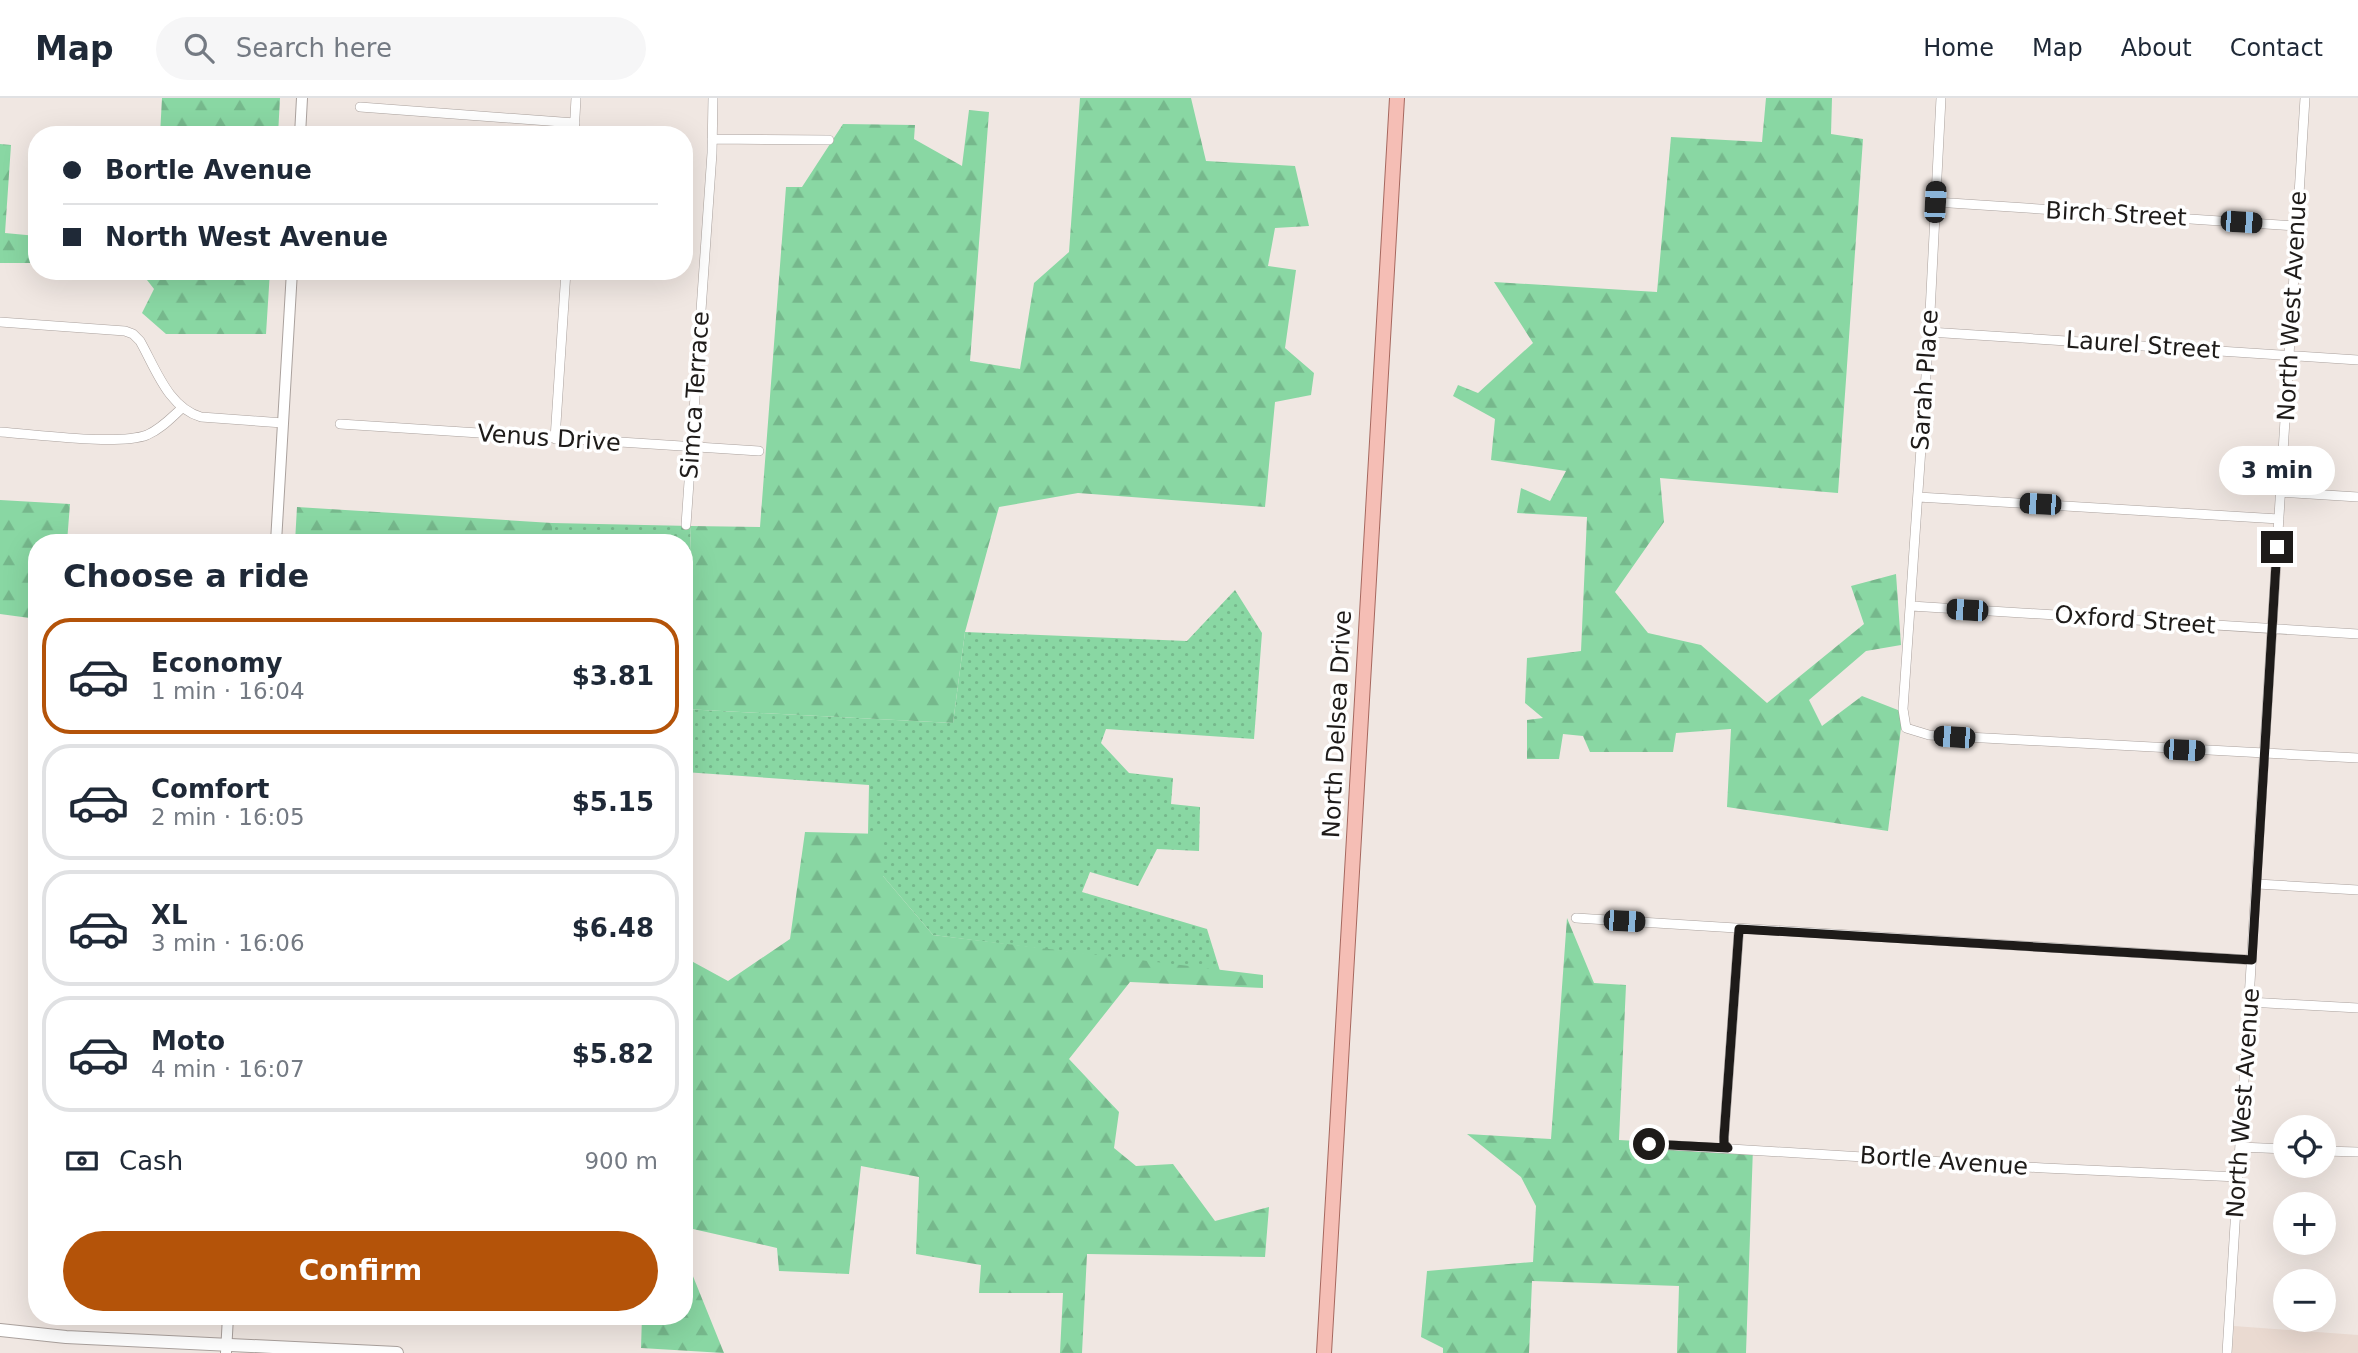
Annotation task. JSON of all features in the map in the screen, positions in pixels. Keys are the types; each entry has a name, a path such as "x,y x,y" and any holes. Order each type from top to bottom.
{"main road":[{"name":"North Delsea Drive","path":"1324,1353 1397,98"},
{"path":"0,1331 226,1348 397,1353"}],"street":[{"path":"300,126 302,98"},
{"path":"575,126 576,98"},
{"name":"Simca Terrace","path":"686,525 713,98"},
{"name":"Sarah Place","path":"1941,98 1929,332 1903,717 1906,728 1918,734 2358,758"},
{"name":"North West Avenue","path":"2227,1353 2305,98"},
{"path":"360,107 575,123"},
{"path":"712,139 829,139"},
{"name":"Birch Street","path":"1935,202 2296,226"},
{"path":"276,534 291,280"},
{"path":"555,439 565,280"},
{"path":"0,322 116,329 134,334 172,397 188,413 201,417 283,423"},
{"name":"Laurel Street","path":"1929,332 2358,360"},
{"path":"0,432 125,440 150,434 161,428 182,408"},
{"name":"Venus Drive","path":"340,424 759,451"},
{"path":"2280,492 2358,496"},
{"path":"1917,497 2279,519"},
{"name":"Oxford Street","path":"1911,607 2358,634"},
{"path":"2256,884 2358,890"},
{"path":"1576,918 2252,960"},
{"path":"1728,1148 1724,1144 1724,1137 1739,929"},
{"path":"2249,1002 2358,1008"},
{"name":"Bortle Avenue","path":"1649,1144 2238,1177"},
{"path":"2240,1147 2273,1148"},
{"path":"2336,1152 2358,1153"},
{"path":"226,1348 227,1325"}],"shaded area":[{"path":"2234,1326 2273,1329 2273,1332 2358,1335 2358,1353 2232,1353"}],"green space":[{"path":"162,98 280,98 278,126 160,126"},
{"path":"1080,98 1191,98 1206,161 1295,166 1309,226 1275,228 1268,266 1296,270 1285,348 1314,373 1311,395 1275,402 1265,507 1078,493 999,507 965,632 953,723 693,709 691,526 760,527 786,187 802,187 843,124 915,125 914,139 962,166 969,110 989,112 970,361 1020,369 1034,283 1069,252"},
{"path":"1766,98 1832,98 1831,134 1863,139 1838,493 1660,478 1664,522 1615,592 1648,633 1701,645 1767,703 1864,624 1851,586 1896,574 1901,645 1866,651 1809,700 1822,726 1862,696 1903,712 1888,831 1727,807 1731,729 1676,733 1673,752 1590,752 1583,736 1563,734 1559,759 1527,759 1527,720 1543,718 1525,703 1527,658 1581,651 1587,517 1517,513 1521,488 1550,501 1566,471 1491,460 1495,419 1453,396 1458,385 1478,393 1533,343 1494,282 1657,292 1671,137 1762,142"},
{"path":"0,144 11,145 5,233 28,235 28,263 0,263"},
{"path":"147,280 269,280 266,334 166,334 142,313 154,289"},
{"path":"0,500 70,504 68,534 28,534 28,618 0,614"},
{"path":"297,507 552,523 552,534 295,534"},
{"path":"552,523 691,526 691,534 552,534"},
{"path":"1235,590 1262,633 1254,739 1106,729 1101,743 1129,773 1173,778 1171,804 1200,807 1199,851 1157,849 1138,886 1090,872 1082,892 1207,929 1220,971 933,935 883,876 883,835 868,834 869,785 693,773 693,709 953,723 965,632 1187,641"},
{"path":"805,832 883,834 883,876 933,935 1263,975 1263,988 1130,982 1069,1059 1119,1112 1114,1148 1136,1166 1173,1164 1215,1221 1269,1207 1265,1257 1087,1254 1082,1353 1060,1353 1063,1293 979,1293 981,1265 916,1254 919,1177 861,1166 849,1274 779,1271 777,1248 693,1229 693,962 728,981 790,939"},
{"path":"1567,918 1594,983 1626,985 1619,1140 1753,1147 1746,1353 1677,1353 1679,1286 1532,1281 1529,1353 1443,1353 1443,1348 1421,1337 1427,1271 1533,1262 1536,1206 1521,1177 1467,1134 1551,1139"},
{"path":"693,1276 724,1353 641,1348 642,1325 693,1325"}],"route":[{"path":"1649,1144 1728,1148 1724,1144 1724,1137 1739,929 2252,960 2277,547"}]}
